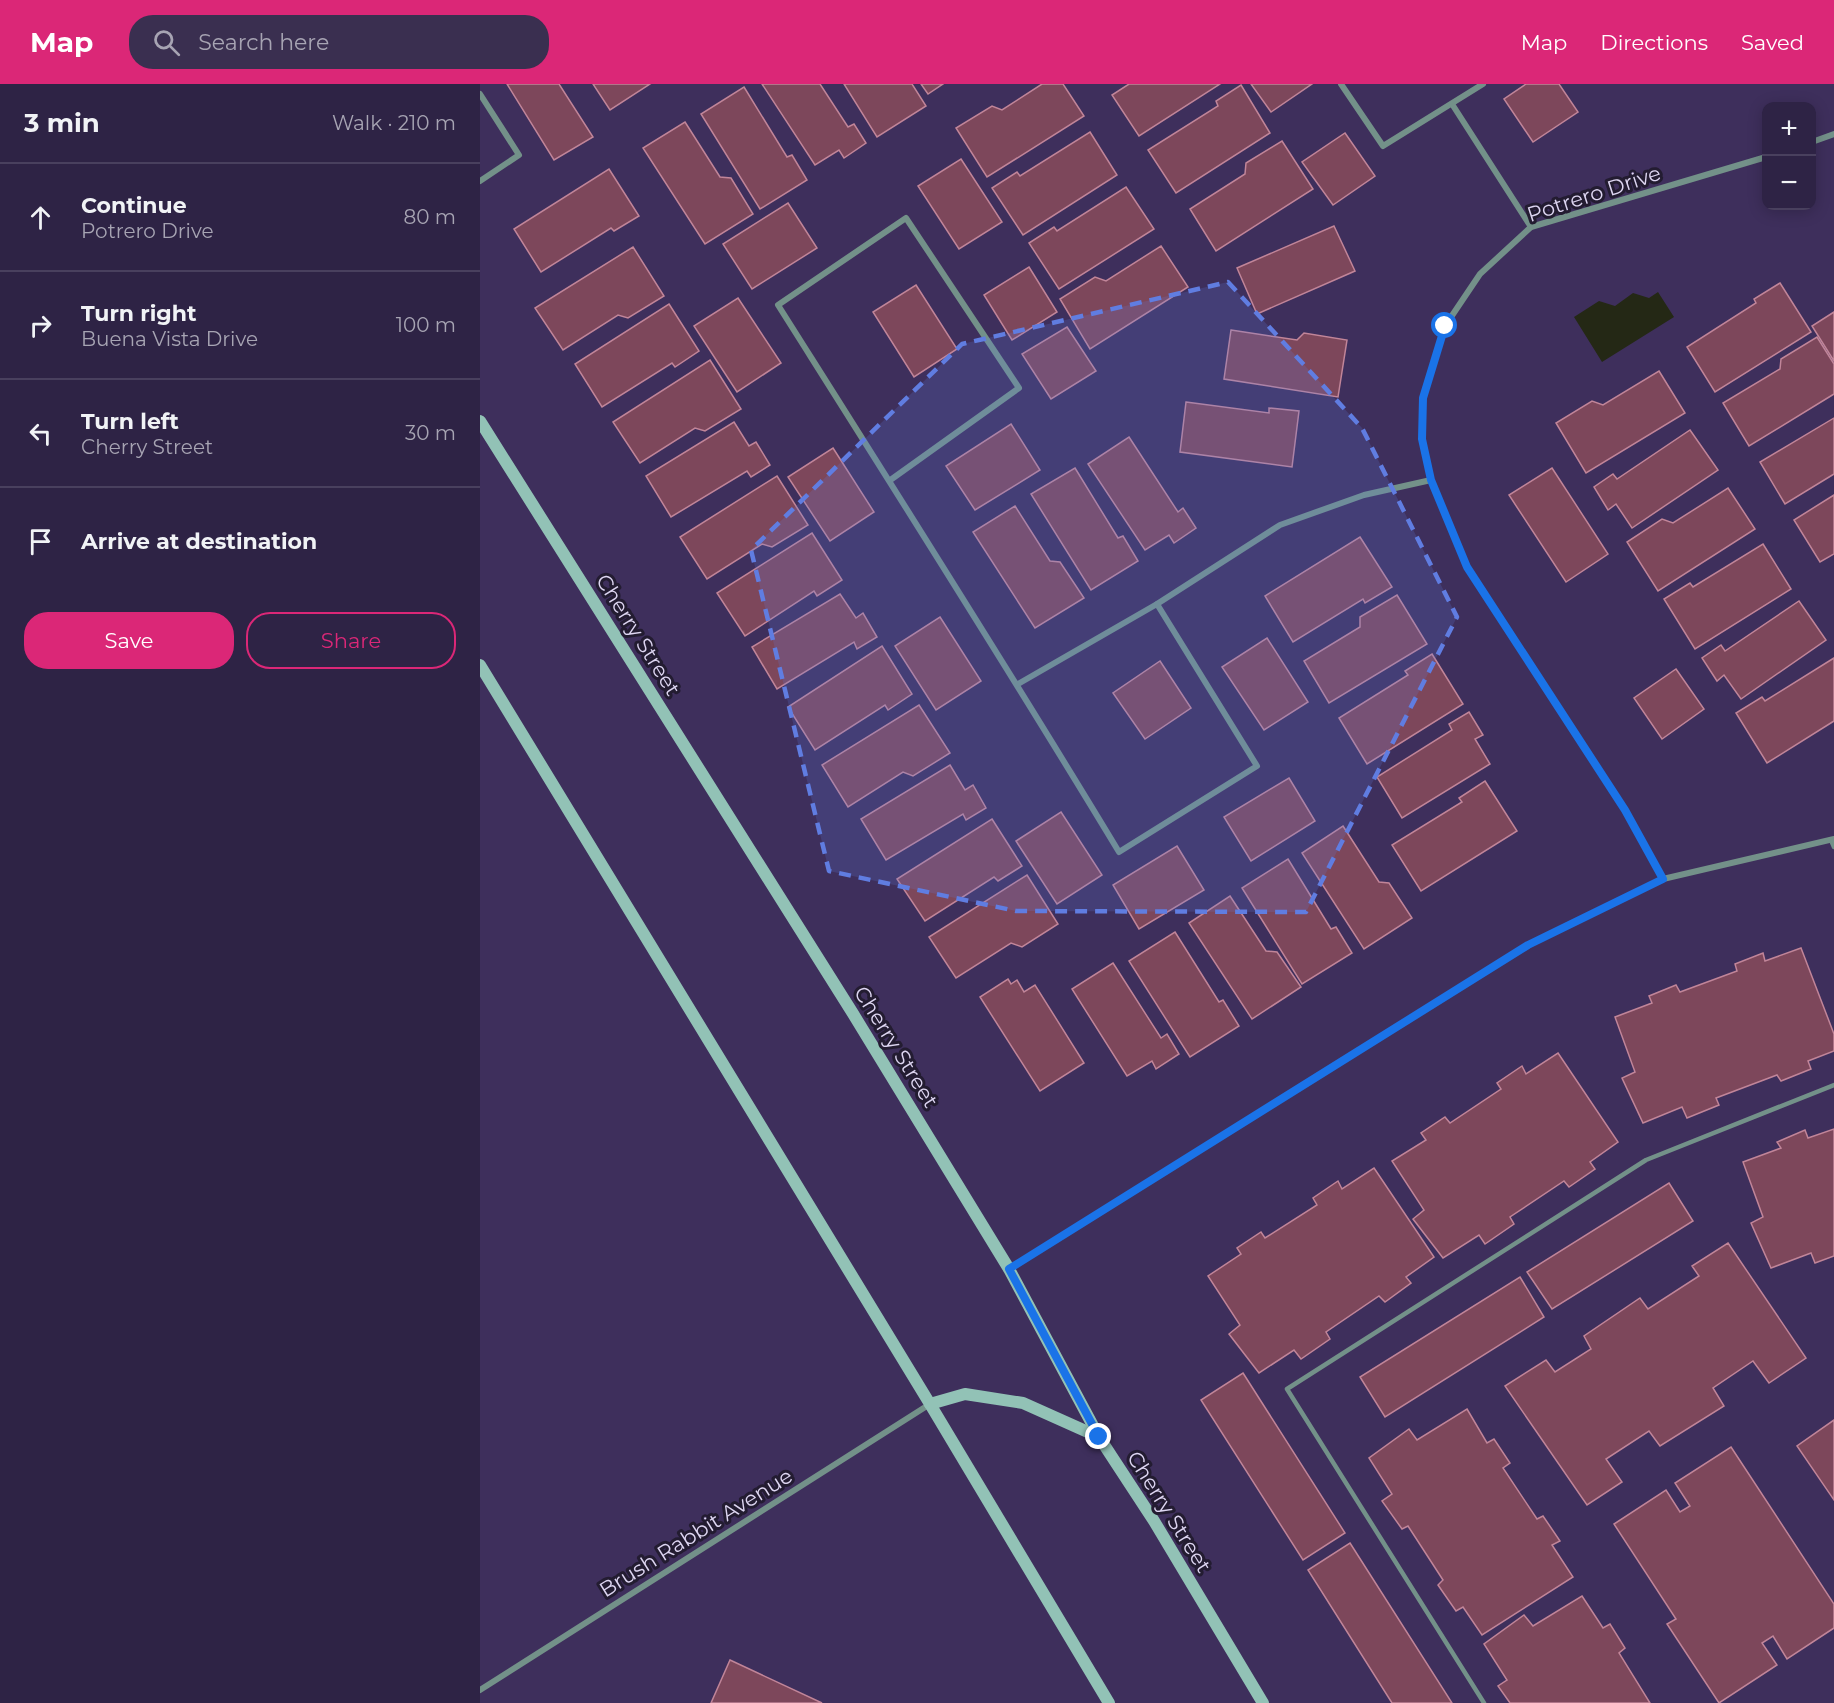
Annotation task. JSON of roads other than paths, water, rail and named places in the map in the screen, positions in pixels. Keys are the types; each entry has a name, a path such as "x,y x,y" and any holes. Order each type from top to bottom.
{"main road":[{"name":"Cherry Street","path":"480,420 852,1012 1009,1269 1099,1437 1154,1521 1263,1703"},
{"path":"480,665 930,1404 1109,1703"},
{"path":"930,1404 965,1394 1023,1403 1099,1437"}],"street":[{"path":"1341,84 1383,146 1483,84"},
{"path":"480,94 519,155 480,181"},
{"path":"1452,104 1531,226"},
{"path":"1816,141 1834,134"},
{"name":"Potrero Drive","path":"1663,879 1625,810 1467,567 1431,480 1422,439 1423,398 1445,326 1480,274 1531,226 1762,158"},
{"path":"889,481 1019,388 906,218 778,305 889,481 1018,684 1119,852 1257,766 1157,604"},
{"path":"1018,684 1157,604 1280,525 1364,495 1431,480"},
{"path":"1009,1269 1528,945 1663,879 1833,839"},
{"name":"Brush Rabbit Avenue","path":"480,1690 930,1404"}],"lane":[{"path":"1833,839 1834,847"},
{"path":"1484,1703 1287,1389 1646,1160 1834,1085"}]}
